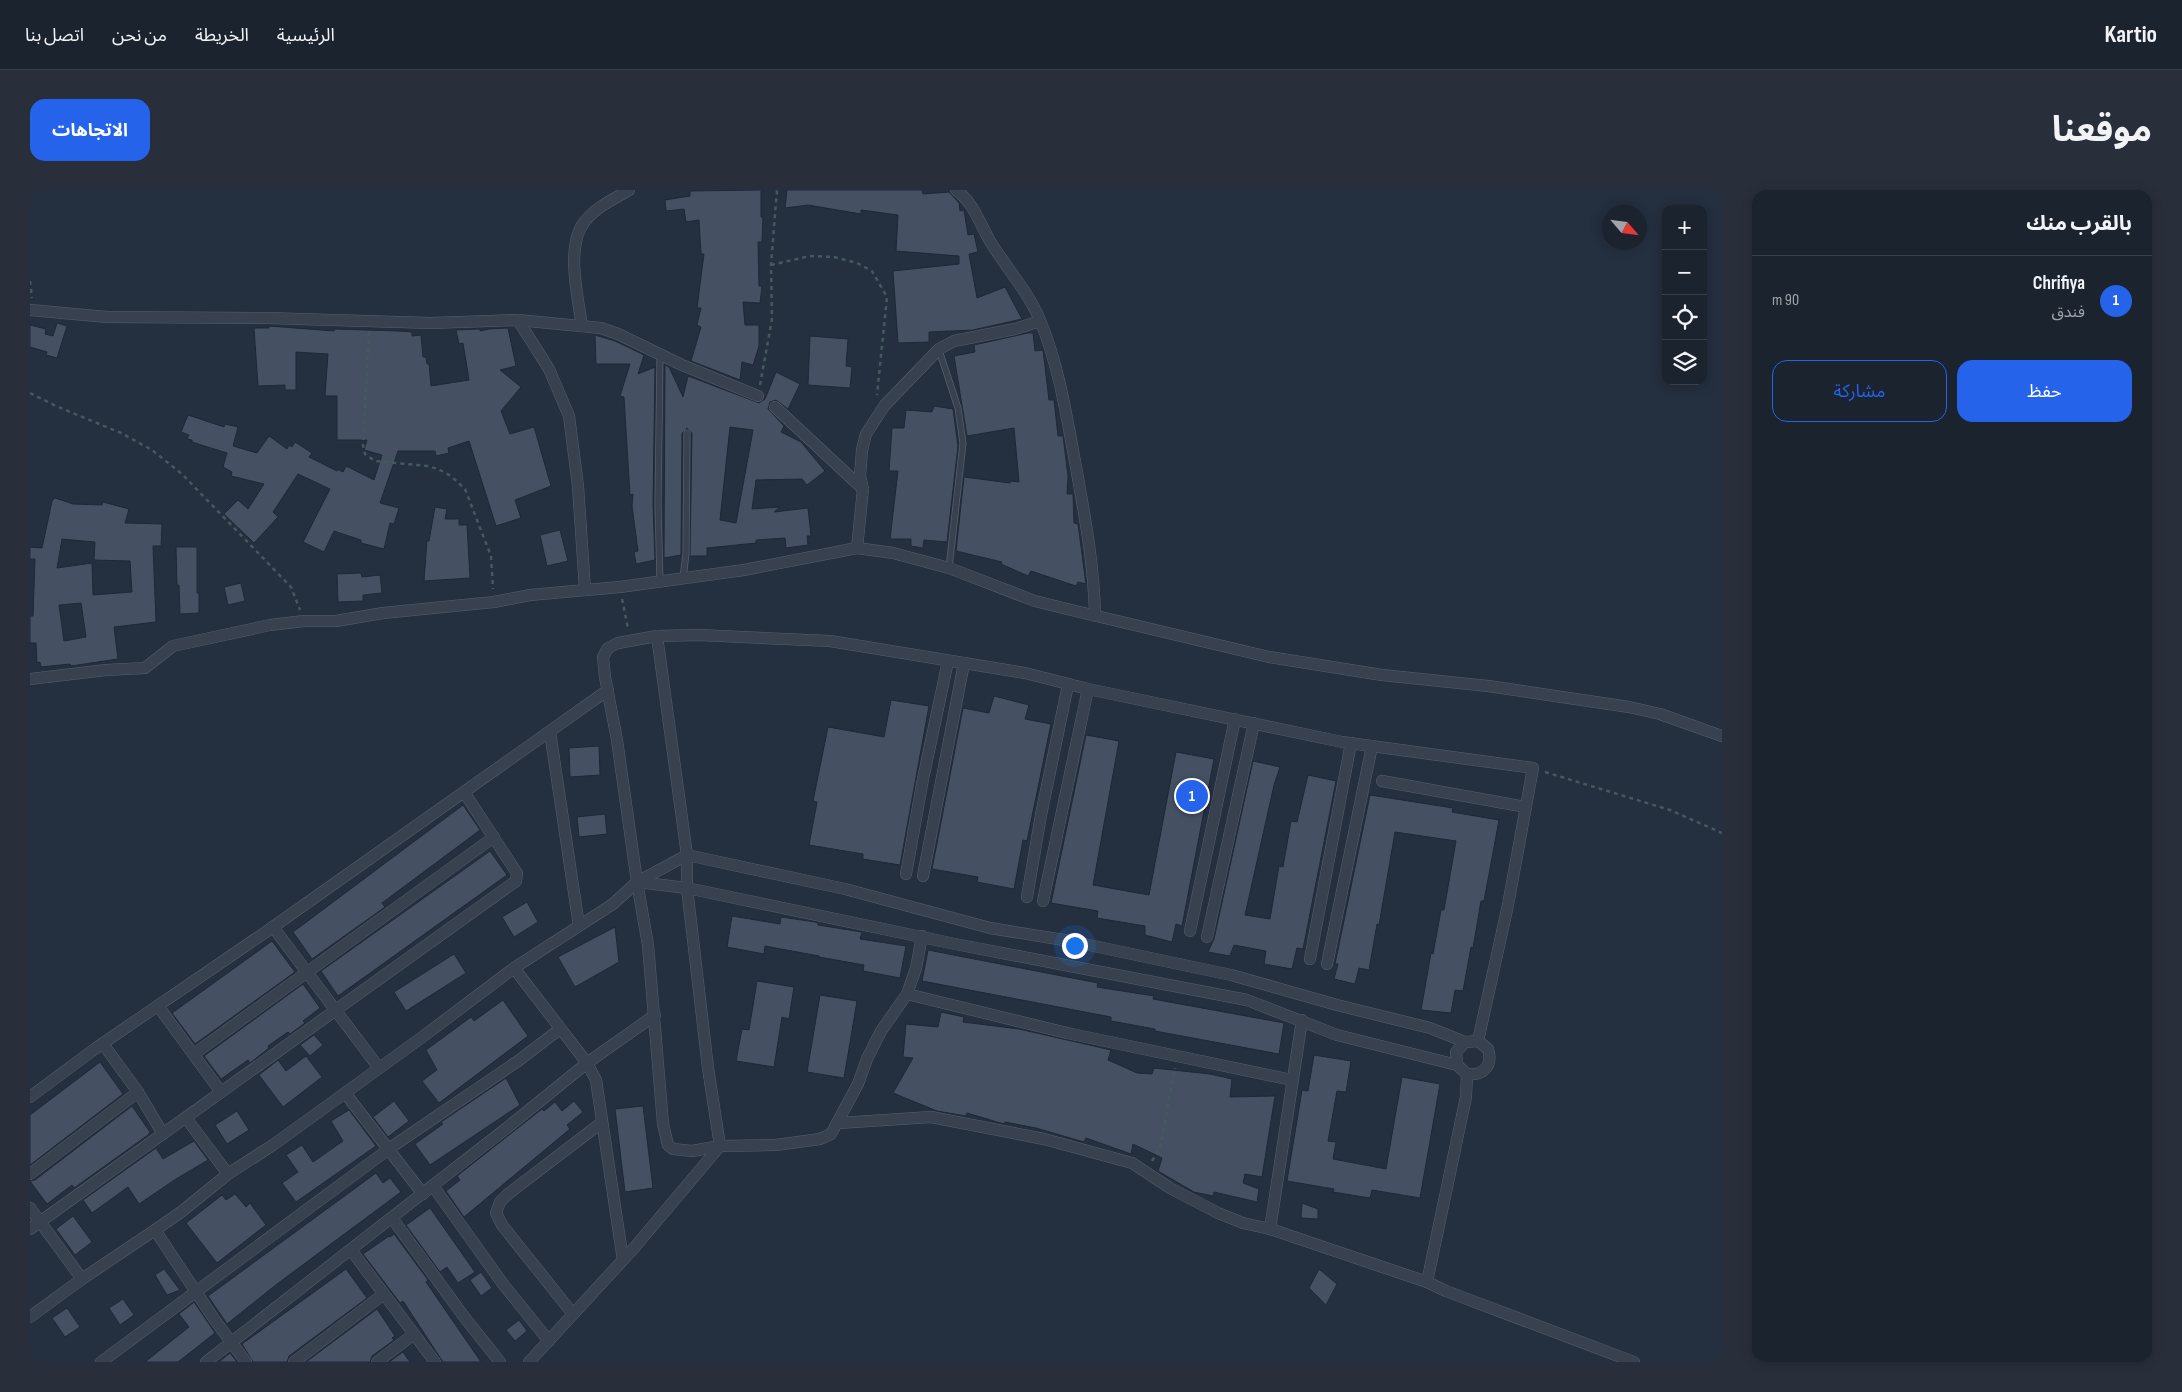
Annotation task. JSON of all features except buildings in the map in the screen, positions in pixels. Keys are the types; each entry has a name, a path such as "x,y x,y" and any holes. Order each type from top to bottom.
{"street":[{"path":"582,326 576,288 574,249 577,233 585,220 598,208 629,190"},
{"path":"956,190 970,204 993,246 1029,297 1040,321 1066,413 1088,526 1094,579 1095,616"},
{"path":"31,310 107,317 431,323 518,320 602,328 758,396"},
{"path":"518,320 549,369 569,416 578,486 585,590"},
{"path":"857,548 862,489 860,476 862,450 866,434 896,391 939,349 954,341 1015,329 1040,321"},
{"path":"775,407 862,489"},
{"path":"30,679 145,668 173,646 270,625 304,621 336,621 383,613 494,602 530,595 620,587 744,570 857,548 893,553 949,568 1035,601 1269,657 1382,675 1488,686 1629,707 1668,717 1722,736"},
{"path":"922,936 916,968 908,994 881,1031 839,1123 831,1134 820,1139 776,1144 720,1146 692,1151 673,1149 668,1145 663,1124 648,945 604,657 608,648 618,643 657,636 699,635 830,641 1025,673 1088,690 1351,743 1534,768 1508,905 1478,1041"},
{"path":"530,1362 622,1260 720,1146 708,1068 687,888 687,855 657,636"},
{"path":"906,874 923,779 948,661"},
{"path":"923,876 964,663"},
{"path":"1027,897 1041,815 1068,685"},
{"path":"30,1097 608,690"},
{"path":"1044,901 1088,690"},
{"path":"1190,931 1234,720"},
{"path":"1207,937 1254,724"},
{"path":"550,732 579,926"},
{"path":"1310,959 1351,743"},
{"path":"1327,964 1372,746"},
{"path":"923,779 941,783"},
{"path":"1382,781 1526,807"},
{"path":"30,1229 41,1223 516,882 517,873 464,792"},
{"path":"1041,815 1061,819"},
{"path":"194,1054 494,837"},
{"path":"1208,843 1228,846"},
{"path":"30,1317 82,1279 181,1212 228,1174 345,1093 514,968 613,904 637,882 687,855 845,889 990,928 1070,941 1231,975 1337,1005 1413,1023 1465,1042 1478,1041 1488,1050 1490,1063 1480,1073 1467,1074 1457,1065 1337,1034 1248,1000 955,944 687,888 637,882"},
{"path":"1326,874 1346,877"},
{"path":"272,927 379,1068"},
{"path":"514,968 587,1063 596,1080 622,1260"},
{"path":"908,994 1067,1033 1292,1080"},
{"path":"158,1006 221,1092"},
{"path":"206,1362 508,1128 587,1063 655,1015"},
{"path":"1270,1229 1302,1020"},
{"path":"101,1362 388,1150 518,1061 560,1029"},
{"path":"1457,1065 1456,1052 1465,1042"},
{"path":"103,1044 138,1092 163,1134"},
{"path":"1427,1282 1466,1097 1467,1074"},
{"path":"30,1174 138,1092"},
{"path":"345,1093 422,1194"},
{"path":"839,1123 931,1117 1044,1138 1132,1163 1170,1188 1242,1223 1270,1229 1427,1282 1446,1291 1634,1362"},
{"path":"186,1118 228,1174"},
{"path":"573,1314 502,1225 496,1213 500,1202 508,1194 601,1124"},
{"path":"433,1186 503,1284 548,1341"},
{"path":"30,1208 82,1279"},
{"path":"392,1218 465,1318 500,1362"},
{"path":"155,1230 231,1343 246,1362"},
{"path":"351,1250 435,1362"},
{"path":"294,1362 384,1294"},
{"path":"377,1362 414,1334"}],"lane":[{"path":"939,349 958,408 963,444 949,568"},
{"path":"660,354 658,504 660,581"},
{"path":"683,578 686,554 687,433"}],"path":[{"path":"758,396 772,319 771,265 777,190"},
{"path":"771,265 810,256 834,258 857,263 872,271 887,297 874,421"},
{"path":"30,281 31,310"},
{"path":"369,321 363,446 365,454 375,461 427,466 438,469 451,476 465,489 491,556 494,602"},
{"path":"30,393 56,406 122,433 152,450 182,474 291,587 304,621"},
{"path":"620,587 631,641"},
{"path":"1534,768 1670,810 1722,833"},
{"path":"1142,1170 1153,1160 1160,1148 1177,1056"}],"place":[{"name":"Chrifiya","path":"1192,796"}]}
